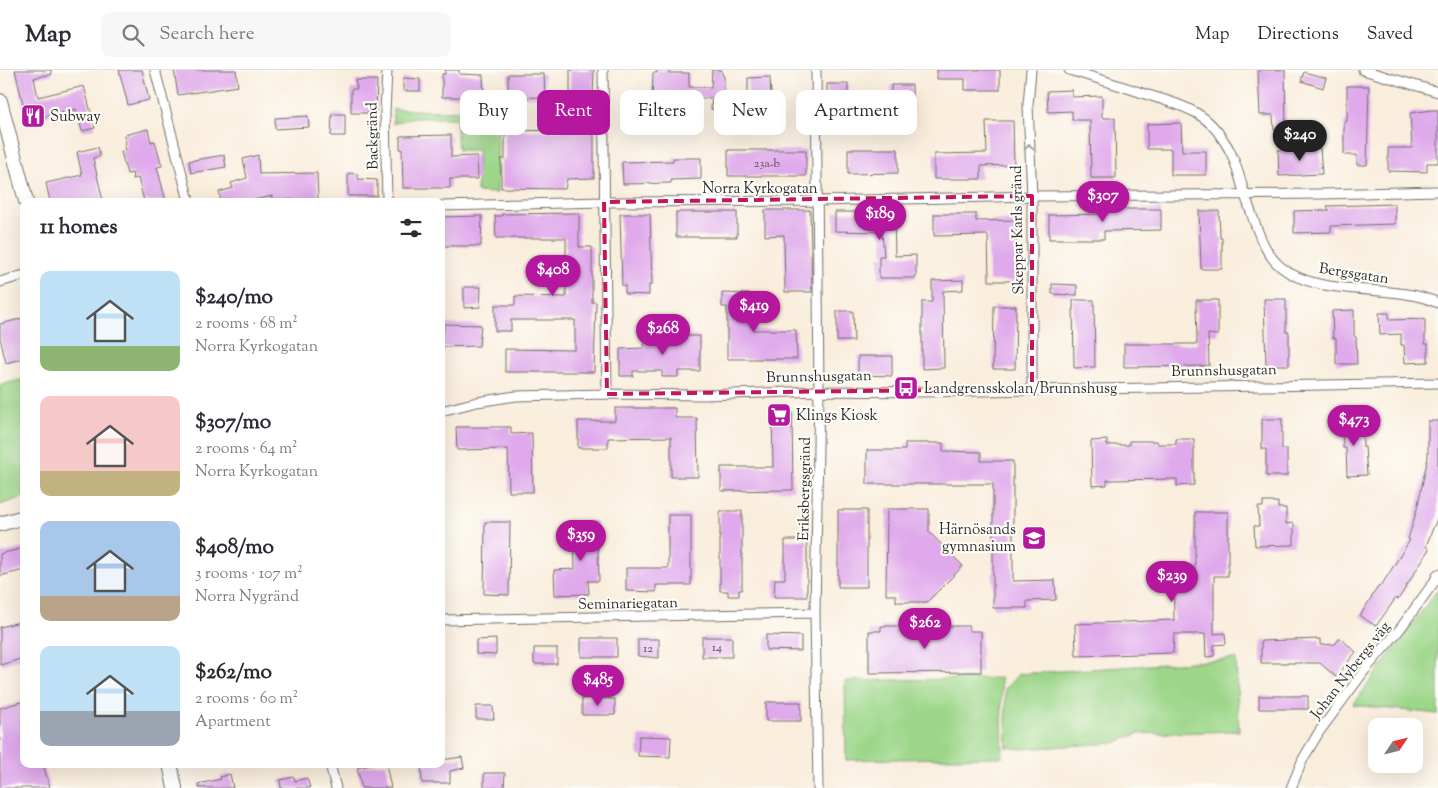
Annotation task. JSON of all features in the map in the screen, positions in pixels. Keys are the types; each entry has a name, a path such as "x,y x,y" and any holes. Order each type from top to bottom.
{"main road":[{"path":"0,102 25,198"},
{"path":"0,524 20,518"},
{"path":"171,768 175,788"}],"street":[{"path":"155,70 188,198"},
{"name":"Backgränd","path":"387,70 385,112 388,198"},
{"path":"603,70 607,394"},
{"name":"Eriksbergsgränd","path":"816,70 819,391 815,613 818,788"},
{"name":"Skeppar Karls gränd","path":"1031,70 1028,105 1032,196 1032,389"},
{"name":"Bergsgatan","path":"1069,70 1171,102 1198,114 1212,127 1225,142 1236,165 1266,248 1281,267 1299,277 1326,286 1412,296 1438,303"},
{"path":"1362,70 1438,92"},
{"name":"Norra Kyrkogatan","path":"445,206 604,202 818,201 1032,196 1438,191"},
{"path":"0,282 20,276"},
{"name":"Brunnshusgatan","path":"445,410 504,397 607,394 704,395 819,391 920,392 1438,383"},
{"name":"Johan Nybergs väg","path":"1291,788 1303,759 1319,732 1365,670 1400,629 1438,574"},
{"name":"Seminariegatan","path":"445,620 815,613"},
{"path":"331,768 336,788"}],"highlighted area":[{"path":"1032,196 1032,389 607,394 604,202"}],"green space":[{"path":"393,109 460,111 460,135 498,135 497,193 477,192 478,150 458,150 456,118 410,118 393,124"},
{"path":"20,380 20,498 0,505 0,385"},
{"path":"1438,589 1438,714 1353,705"},
{"path":"1236,659 1239,731 1137,734 1114,743 1022,749 1007,747 1005,689 1018,674"},
{"path":"1001,678 1003,757 846,760 845,681"}],"building":[{"path":"15,70 51,70 52,74 34,78 38,97 84,86 95,128 82,131 76,109 27,121"},
{"path":"119,70 142,70 149,100 128,105"},
{"path":"174,70 236,70 238,86 178,95"},
{"path":"445,70 459,70 459,74 483,75 484,90 460,90 460,97 442,97 442,74 445,74"},
{"path":"570,70 594,70 593,90 570,90"},
{"path":"657,70 668,70 668,73 689,73 689,87 711,87 712,70 722,70 724,90 714,90 714,109 711,109 712,98 704,98 704,90 652,90 653,73 657,73"},
{"path":"937,70 1000,70 1000,90 965,90 965,79 937,79"},
{"path":"1258,70 1285,70 1286,129 1274,130 1273,115 1260,115"},
{"path":"1304,72 1326,78 1323,88 1301,81"},
{"path":"508,74 544,74 545,90 537,90 537,97 527,97 527,90 508,90"},
{"path":"770,77 771,90 748,90 748,78"},
{"path":"403,78 420,79 420,91 403,91"},
{"path":"355,80 377,80 376,113 351,113 351,89 357,89"},
{"path":"827,84 848,84 848,90 827,90"},
{"path":"891,85 912,85 912,90 891,90"},
{"path":"1347,86 1369,86 1367,165 1357,165 1357,155 1344,155 1344,122 1347,121"},
{"path":"1072,90 1072,97 1102,96 1102,118 1115,118 1116,178 1091,178 1090,120 1072,120 1072,111 1048,112 1047,91"},
{"path":"1438,110 1438,163 1427,163 1427,172 1388,171 1388,148 1412,148 1410,113"},
{"path":"332,114 345,114 345,136 331,136"},
{"path":"308,116 309,127 275,129 275,118"},
{"path":"986,121 1013,121 1014,165 981,166 981,179 934,179 934,154 987,153"},
{"path":"1181,123 1182,151 1206,151 1206,175 1171,175 1171,149 1147,149 1147,124"},
{"path":"148,129 151,142 155,141 162,166 157,167 165,198 143,198 138,178 133,179 132,173 127,174 121,152 125,151 124,135"},
{"path":"527,131 537,131 537,135 594,135 594,178 567,179 565,189 501,188 501,159 505,159 505,135 527,135"},
{"path":"451,135 451,157 477,156 478,179 450,179 450,188 403,188 400,136"},
{"path":"98,147 100,156 93,158 102,198 49,198 46,183 82,175 77,152"},
{"path":"1320,148 1322,174 1279,176 1278,150"},
{"path":"848,149 898,149 898,173 848,174"},
{"path":"728,150 806,150 806,176 728,176"},
{"path":"224,155 226,167 191,173 189,161"},
{"path":"258,155 259,174 317,173 318,198 272,198 272,196 263,198 220,198 219,192 233,188 231,183 247,178 243,159"},
{"path":"673,158 701,158 701,179 671,180 671,183 623,184 622,162 673,161"},
{"path":"348,173 358,174 358,179 377,180 377,196 348,196"},
{"path":"1395,204 1395,224 1331,226 1331,232 1294,233 1294,211 1329,210 1327,206"},
{"path":"1105,209 1161,209 1161,230 1104,231 1104,239 1049,239 1049,215 1105,214"},
{"path":"765,210 810,210 812,292 785,292 784,235 765,236"},
{"path":"1199,211 1219,211 1220,238 1222,238 1222,269 1201,269"},
{"path":"676,212 737,212 737,237 676,237"},
{"path":"835,212 894,212 895,256 916,255 916,278 879,278 879,256 884,256 882,232 835,231"},
{"path":"579,213 579,247 592,247 592,302 596,302 594,372 505,372 505,349 575,350 575,320 511,320 511,331 495,331 495,305 515,305 515,296 566,297 566,238 496,238 495,216 502,216 502,214"},
{"path":"620,214 650,214 652,285 649,285 649,295 625,294 625,285 622,286"},
{"path":"934,214 976,214 976,221 1016,220 1017,281 989,281 988,235 934,236"},
{"path":"482,216 481,246 445,246 445,217"},
{"path":"963,280 963,290 943,291 944,368 922,369 922,302 932,302 932,281"},
{"path":"1052,284 1077,285 1077,295 1052,294"},
{"path":"464,287 481,287 480,307 464,308"},
{"path":"722,293 754,294 753,330 796,330 797,359 727,359 727,307 722,307"},
{"path":"1264,299 1286,299 1289,365 1266,365"},
{"path":"1073,300 1094,300 1095,367 1074,368"},
{"path":"1196,300 1218,300 1218,335 1208,334 1209,366 1124,367 1124,344 1197,344"},
{"path":"994,306 1016,306 1015,369 993,369"},
{"path":"1354,310 1357,364 1336,364 1336,338 1333,338 1332,311"},
{"path":"837,311 853,311 854,341 837,341"},
{"path":"1379,313 1389,313 1389,320 1425,319 1425,344 1428,344 1428,362 1405,363 1404,345 1401,345 1401,334 1380,335"},
{"path":"20,319 20,359 6,363 0,338 0,324"},
{"path":"445,324 481,325 479,346 445,347"},
{"path":"644,336 700,336 700,371 678,371 678,377 662,377 662,371 633,371 633,376 620,376 620,349 644,348"},
{"path":"858,356 892,356 892,376 858,375"},
{"path":"615,408 675,408 675,418 697,418 698,477 671,477 671,437 608,438 608,448 578,448 578,421 615,421"},
{"path":"772,411 792,411 793,490 721,491 721,467 773,467"},
{"path":"1362,418 1363,447 1365,447 1367,475 1347,476 1346,448 1343,448 1342,419"},
{"path":"1262,419 1282,419 1282,449 1287,449 1287,476 1266,476 1266,449 1262,449"},
{"path":"1428,421 1438,421 1438,516 1426,546 1429,549 1398,600 1396,598 1376,626 1360,616 1410,540 1408,539 1417,509 1428,457"},
{"path":"456,427 511,427 511,434 532,433 533,492 509,492 508,449 457,450"},
{"path":"1176,439 1194,439 1194,485 1177,486 1177,479 1107,480 1107,485 1092,486 1091,441 1107,440 1107,445 1129,445 1129,441 1157,441 1158,444 1176,444"},
{"path":"905,443 943,443 943,451 981,452 981,461 1013,461 1013,581 1055,580 1056,600 1027,601 1027,608 993,608 993,484 867,484 867,450 905,450"},
{"path":"1263,502 1278,502 1278,508 1286,508 1286,524 1294,523 1294,545 1255,546 1254,526 1259,526 1258,507 1263,507"},
{"path":"887,509 929,509 929,532 963,566 927,602 896,602 896,595 886,595"},
{"path":"838,510 867,510 867,587 838,587"},
{"path":"720,511 742,511 742,590 739,590 739,596 728,596 728,591 720,591"},
{"path":"1195,512 1228,512 1228,576 1214,576 1214,634 1225,633 1226,644 1214,645 1214,656 1206,657 1205,634 1174,634 1173,653 1076,656 1075,624 1174,620 1173,571 1195,570"},
{"path":"668,515 691,515 691,585 656,585 656,592 626,591 626,568 668,568"},
{"path":"597,521 599,581 588,581 589,594 555,595 554,570 575,569 573,522"},
{"path":"485,522 510,522 509,595 484,594"},
{"path":"785,540 807,540 807,597 774,597 775,579 785,579"},
{"path":"20,549 20,571 0,576 0,554"},
{"path":"20,622 20,659 0,665 0,627"},
{"path":"881,626 969,626 969,631 981,631 981,672 869,673 869,631 881,631"},
{"path":"766,635 801,636 801,651 766,650"},
{"path":"702,637 732,637 732,657 702,657"},
{"path":"581,638 617,638 617,657 581,657"},
{"path":"1340,638 1356,652 1336,677 1320,663 1261,663 1261,641 1320,639 1320,645 1335,644"},
{"path":"496,639 496,655 476,654 476,640"},
{"path":"638,639 659,639 659,658 638,656"},
{"path":"534,648 557,648 557,664 534,664"},
{"path":"1259,696 1308,696 1308,709 1259,709"},
{"path":"582,698 615,699 615,715 582,715"},
{"path":"20,702 20,768 44,768 50,788 0,788 0,708"},
{"path":"766,702 801,702 801,721 766,721"},
{"path":"476,706 493,706 494,719 476,719"},
{"path":"639,736 671,737 670,757 638,756"},
{"path":"462,757 464,768 450,771 450,783 422,783 421,768 445,768 445,759"},
{"path":"357,768 387,768 391,788 362,788"},
{"path":"484,773 505,773 504,788 484,788"},
{"path":"230,774 233,788 199,788 198,784 221,779 220,777"},
{"path":"294,777 295,781 307,778 310,788 281,788 280,780"}],"place":[{"name":"Subway","path":"33,116"},
{"name":"Landgrensskolan/Brunnshusg","path":"906,388"},
{"name":"Klings Kiosk","path":"779,415"},
{"name":"Härnösands gymnasium","path":"1034,538"}]}
